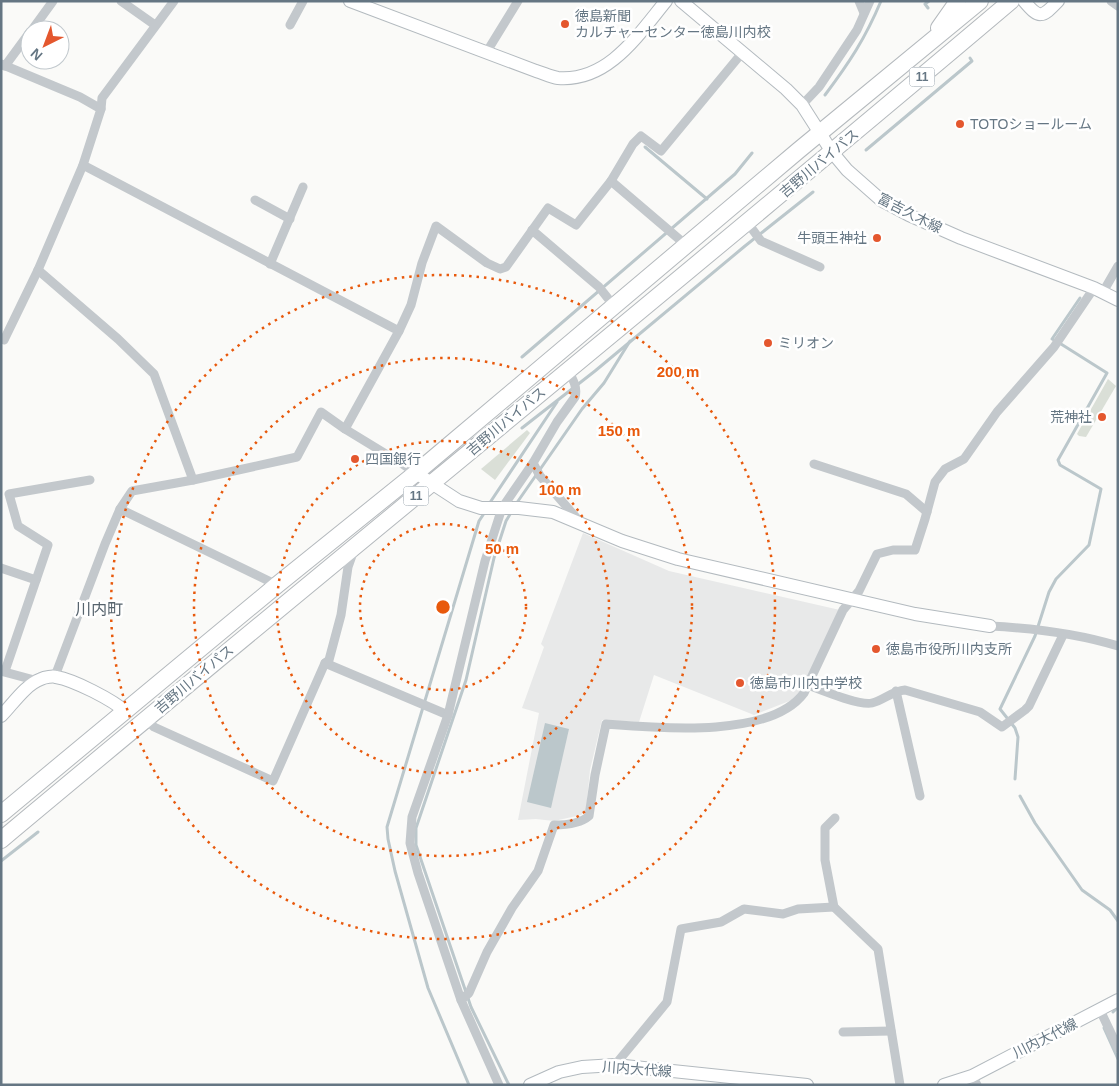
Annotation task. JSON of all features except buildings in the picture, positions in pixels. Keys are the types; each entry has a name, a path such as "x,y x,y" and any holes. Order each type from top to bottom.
{"highway":[{"path":"928,44 958,1"},
{"name":"吉野川バイパス","path":"1,814 277,585 416,473 686,245 980,1"},
{"name":"吉野川バイパス","path":"1,840 430,484 573,382 754,232 832,152 1011,1"}],"street":[{"path":"39,20 53,1"},
{"path":"121,1 154,26"},
{"path":"4,340 38,270 83,165 101,109 102,98 174,1"},
{"path":"290,25 303,1"},
{"path":"350,1 486,53 558,78 594,72 611,62 624,51 666,1"},
{"path":"486,53 518,1"},
{"name":"富吉久木線","path":"681,1 786,89 802,105 832,152 847,170 871,192 909,215 961,238 1099,290 1118,300"},
{"path":"859,1 864,13"},
{"path":"802,105 812,96 857,30 870,1"},
{"path":"1024,1 1036,14 1040,15 1045,14 1058,1"},
{"path":"1111,1 1118,6"},
{"path":"20,44 3,65 80,96 101,109"},
{"path":"345,430 399,331 411,305 422,263 436,226 487,263 500,269 506,266 548,208 576,224 611,181 633,144 641,136 662,151 742,53"},
{"path":"83,165 399,331"},
{"path":"611,181 686,245"},
{"path":"270,264 303,187"},
{"path":"255,200 290,219"},
{"path":"532,230 601,290 614,306"},
{"path":"754,232 820,267"},
{"path":"465,997 487,952 512,908 538,871 554,825 566,825 585,820 589,816 594,775 606,724 696,729 743,724 759,720 786,708 800,699 843,610 859,591 878,554 893,550 915,550 935,482 945,469 964,459 997,412 1054,347 1118,266"},
{"path":"38,270 106,328 154,374 194,480"},
{"path":"499,1085 418,873 410,843 412,817 448,715 485,561 501,508 537,469 573,382"},
{"path":"55,676 105,544 120,509 132,491 194,480 297,457 321,412 345,430 459,501 501,508 553,512 622,541 678,560 915,614 1097,640 1118,646"},
{"path":"814,464 906,494 927,512"},
{"path":"537,469 580,522"},
{"path":"38,680 3,671 48,545 18,526 9,494 90,480"},
{"path":"120,509 277,585"},
{"path":"146,719 154,727 273,781 325,663 329,660 341,615 348,567 355,548"},
{"path":"1,568 36,580"},
{"path":"808,685 838,696 869,703 875,702 896,691 905,690 980,712 1002,727 1029,706 1063,635"},
{"path":"325,663 448,715"},
{"path":"1,716 38,680 55,676 116,703 126,712"},
{"path":"896,691 920,796"},
{"path":"835,818 825,828 825,860 834,907 878,949 900,1085"},
{"path":"616,1065 667,1002 681,929 721,922 744,909 783,914 798,908 834,907"},
{"name":"川内大代線","path":"944,1085 975,1080 1118,1000"},
{"path":"1100,1010 1118,1048"},
{"path":"843,1032 891,1031"},
{"name":"川内大代線","path":"530,1085 559,1072 582,1067 616,1065 807,1085"}],"shaded area":[{"path":"1108,379 1116,386 1086,437 1079,436 1077,434"},
{"path":"527,430 530,433 495,480 481,469"},
{"name":"徳島市川内中学校","path":"583,533 669,571 840,610 801,692 792,700 754,715 654,675 639,722 602,720 590,770 586,811 581,815 554,821 518,820 539,713 522,708 544,647 541,644"},
{"path":"545,723 569,729 551,808 527,802"}],"waterway":[{"path":"825,95 856,50 881,1"},
{"path":"928,8 925,4 929,1"},
{"path":"866,150 972,61 970,58"},
{"path":"645,147 707,199"},
{"path":"522,357 735,174 752,153"},
{"path":"522,428 595,371 813,192"},
{"path":"1054,340 1052,339 1080,298"},
{"path":"516,504 582,409 604,383 630,341"},
{"path":"1015,779 1018,737 1015,728 1000,709 1035,636 1049,592 1056,579 1089,545 1101,489 1060,465 1058,460 1107,373 1061,344"},
{"path":"489,504 557,402"},
{"path":"509,1085 471,1007 416,845 416,828 466,680 494,558 506,521 512,511"},
{"path":"469,1085 428,988 395,871 387,827 479,521 485,512"},
{"path":"1020,796 1035,823 1082,890 1110,910 1118,921"},
{"path":"1,861 38,832"},
{"path":"1113,1012 1117,1008"},
{"path":"1104,1028 1118,1059"}],"place":[{"name":"徳島新聞 カルチャーセンター徳島川内校","path":"565,24"},
{"name":"TOTOショールーム","path":"960,124"},
{"name":"牛頭王神社","path":"877,238"},
{"name":"ミリオン","path":"768,343"},
{"name":"荒神社","path":"1102,417"},
{"name":"四国銀行","path":"355,459"},
{"name":"徳島市役所川内支所","path":"876,649"},
{"name":"徳島市川内中学校","path":"740,683"}],"district":[{"name":"川内町","path":"99,609"}]}
